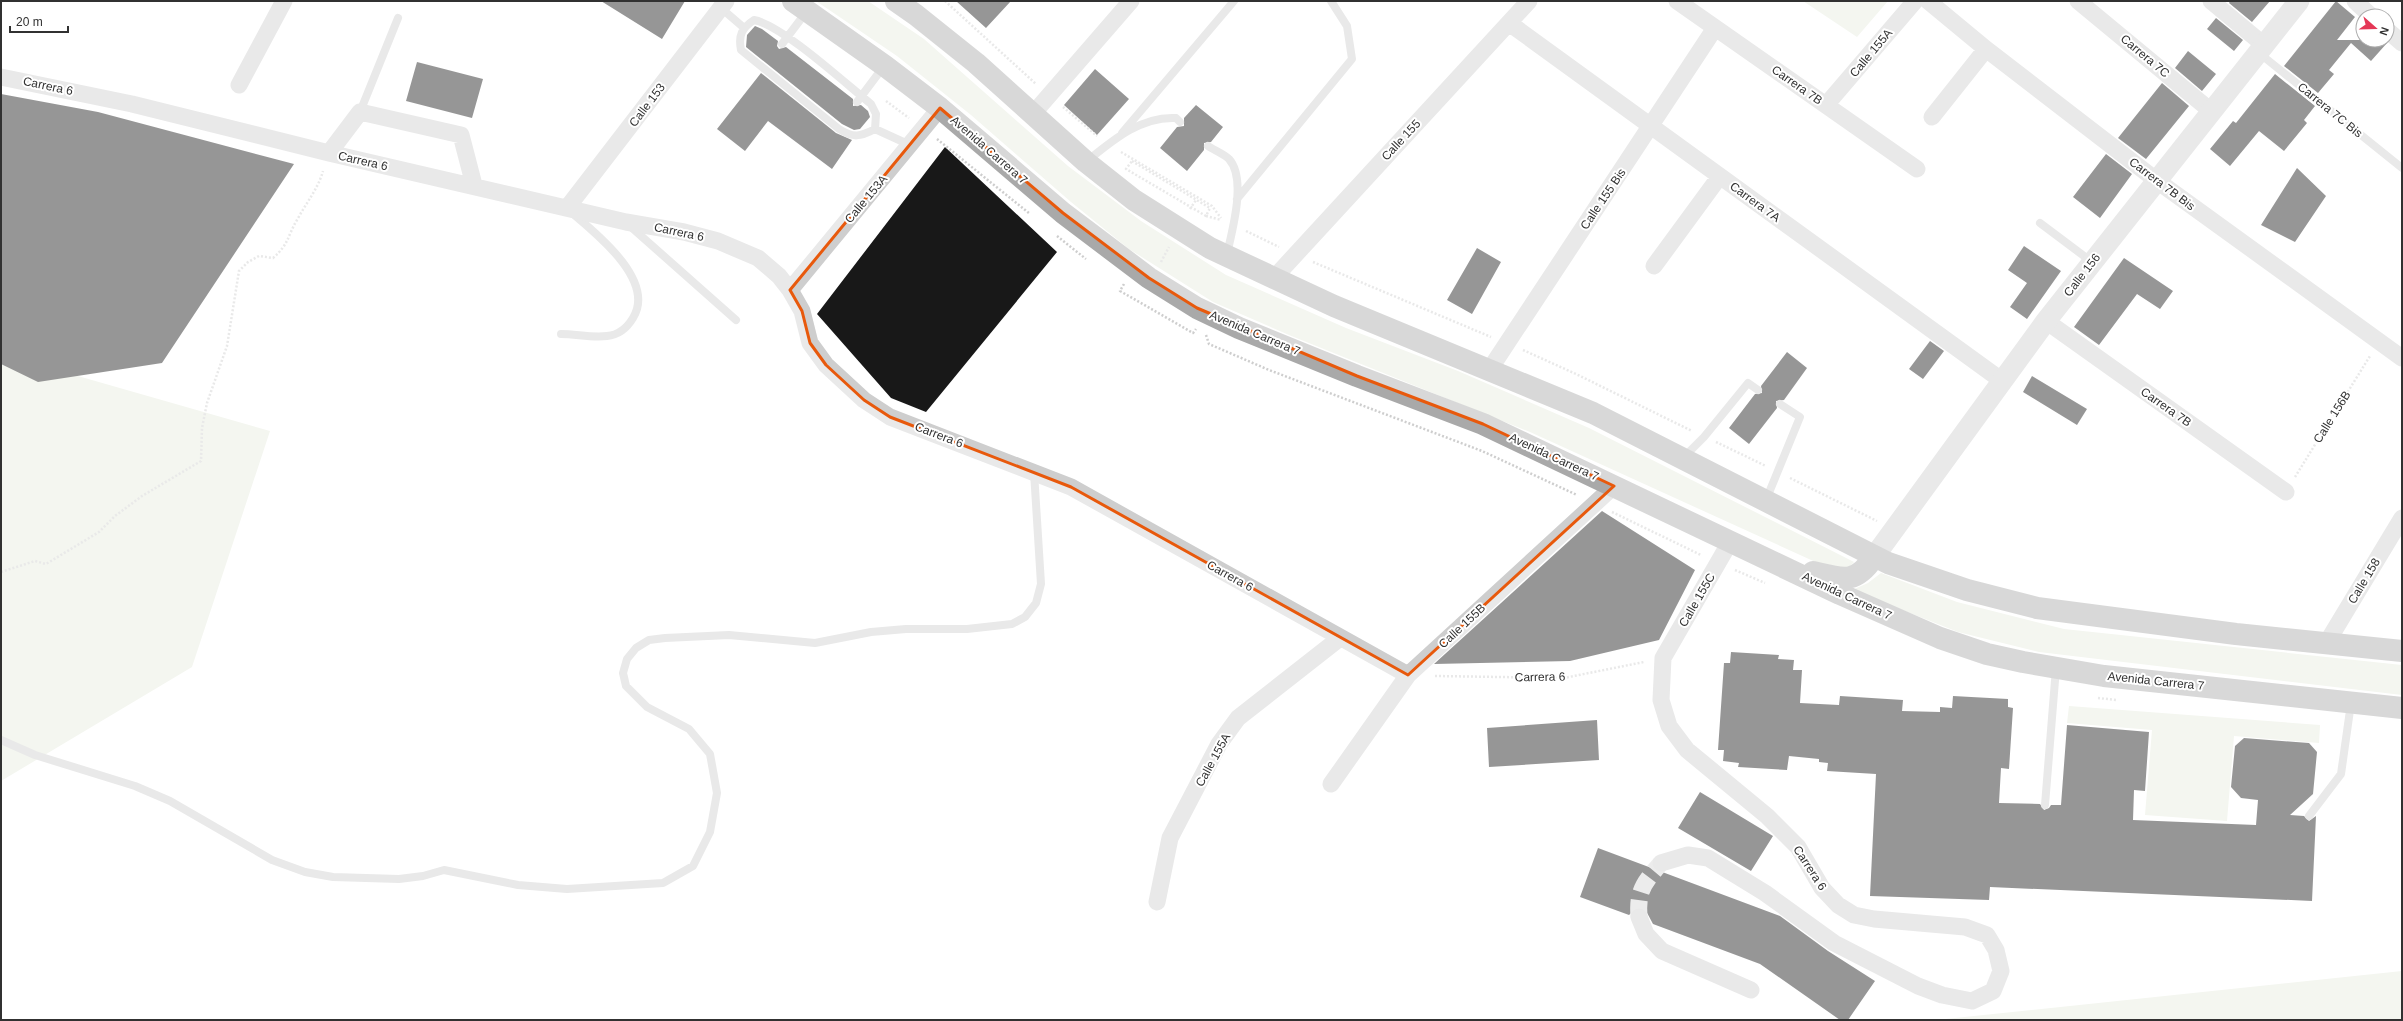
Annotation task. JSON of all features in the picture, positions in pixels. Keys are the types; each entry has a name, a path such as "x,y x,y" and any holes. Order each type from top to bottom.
{"main road":[{"path":"896,1 916,14 976,63 1086,162 1134,200 1181,231 1227,257 1334,306 1490,369 1593,413 1766,500 1874,557 1937,581 2036,608 2326,644 2402,651"},
{"name":"Avenida Carrera 7","path":"800,6 885,66 940,108 1063,213 1149,278 1197,308 1239,328 1350,374 1483,424 1730,542 1940,638 1987,654 2104,676 2402,708"},
{"path":"1762,556 1839,578 1854,577 1865,570 1874,557"}],"street":[{"path":"239,85 284,1"},
{"path":"1032,115 1131,1"},
{"name":"Calle 155","path":"1273,279 1529,1"},
{"name":"Carrera 7B","path":"1677,1 1917,169"},
{"name":"Calle 155A","path":"1826,105 1915,1"},
{"name":"Carrera 7B Bis","path":"1928,1 1986,49 2156,180 2402,358"},
{"name":"Carrera 7C","path":"2078,1 2211,112"},
{"name":"Carrera 7C Bis","path":"2211,1 2261,48"},
{"name":"Calle 156","path":"1874,557 2001,380 2046,321 2299,1"},
{"path":"2355,1 2362,8"},
{"name":"Calle 153","path":"567,208 723,5"},
{"name":"Carrera 7A","path":"1509,23 2001,380"},
{"name":"Calle 155 Bis","path":"1490,369 1652,127 1715,28"},
{"path":"1932,117 1986,49"},
{"name":"Carrera 6","path":"1,77 132,104 329,153 626,222 684,232 718,241 758,258 779,276 790,290 802,312 810,342 826,365 864,400 890,417 1034,471 1071,487 1408,675"},
{"name":"Calle 153A","path":"790,290 940,108"},
{"path":"329,153 360,112 461,135 474,186"},
{"path":"1654,266 1720,176"},
{"name":"Carrera 7B","path":"2046,321 2286,492"},
{"name":"Calle 155B","path":"1331,784 1408,675 1593,503 1614,486"},
{"name":"Calle 158","path":"2326,644 2402,518"},
{"name":"Calle 155C","path":"1663,658 1730,542"},
{"name":"Calle 155A","path":"1158,902 1170,838 1219,744 1238,718 1340,638"},
{"name":"Carrera 6","path":"1661,863 1688,855 1708,858 1765,893 1834,943 1918,986 1942,995 1972,1001 1993,991 2001,970 1996,950 1987,935 1965,927 1874,919 1854,915 1838,906 1822,888 1798,847 1767,816 1688,750 1669,726 1661,700 1663,658"},
{"path":"1639,917 1646,934 1662,952 1751,990"}],"lane":[{"path":"1086,162 1122,133 1234,1"},
{"path":"1237,199 1352,58 1347,26 1331,1"},
{"path":"723,5 743,27"},
{"path":"785,41 800,6"},
{"path":"360,112 398,18"},
{"path":"754,20 765,22 785,41 859,100 871,104 876,114 875,129 861,136 850,136 841,126 741,50 739,40 743,27 754,20"},
{"name":"Carrera 7C Bis","path":"2261,48 2402,168"},
{"path":"859,100 885,66"},
{"path":"1122,133 1160,117 1176,118 1180,122"},
{"path":"875,129 911,145"},
{"path":"1208,146 1230,160 1236,176 1237,199 1227,257"},
{"path":"561,334 607,336 626,329 638,310 637,288 626,267 608,245 567,208"},
{"path":"626,222 736,320"},
{"path":"2040,223 2092,262"},
{"path":"1682,459 1704,437 1748,383 1758,390"},
{"path":"1766,500 1800,417 1780,404"},
{"path":"1,740 35,755 135,786 163,798 272,860 305,872 334,877 399,878 423,876 444,870 518,885 567,889 663,883 693,866 710,832 717,793 710,754 689,729 647,707 626,686 623,673 627,659 636,648 649,640 664,638 729,635 815,643 885,631 967,629 1012,624 1025,617 1036,603 1041,584 1034,471"},
{"path":"2045,805 2056,668"},
{"path":"2309,816 2341,774 2351,702"}],"path":[{"path":"868,88 924,129 1034,218"},
{"path":"1,572 35,561 46,564 67,553 99,532 115,516 142,496 201,461 202,428 210,391 227,346 239,271 248,262 259,256 273,258 286,247 296,220 319,183 329,153"},
{"path":"1134,158 1212,206 1223,220 1206,216 1126,169 1132,161 1210,208 1206,216"},
{"path":"1190,210 1196,199"},
{"path":"1233,225 1296,254 1507,343 1576,374 1894,529"},
{"path":"1052,233 1088,260"},
{"path":"1159,265 1171,244"},
{"path":"1119,279 1132,286 1125,283 1120,291 1138,302 1140,299"},
{"path":"1204,330 1209,344 1269,370 1482,451 1718,563 1768,584"},
{"name":"Calle 156B","path":"2286,492 2379,342"},
{"name":"Carrera 6","path":"1408,675 1564,678 1663,658"}],"highlighted area":[{"path":"940,108 1063,213 1149,278 1197,308 1357,376 1483,424 1614,486 1408,675 1071,487 890,417 864,400 826,365 810,343 802,311 790,290"}],"shaded area":[{"path":"816,1 868,1 924,39 1068,166 1141,221 1226,275 1346,328 1458,371 1589,428 1854,562 1846,571 1831,569 1530,432 1289,335 1213,302 1129,249 1071,202 971,115 897,56"},
{"path":"1803,1 1888,1 1857,37"},
{"path":"1,354 270,431 192,667 1,781"},
{"path":"1881,573 1957,602 2064,629 2402,665 2402,695 2039,652 1958,632 1852,590 1868,583"},
{"path":"2069,706 2320,725 2319,743 2234,736 2227,821 2145,815 2152,730 2067,723"},
{"path":"2402,971 2402,1020 1936,1020"}],"building":[{"path":"601,1 685,1 662,39"},
{"path":"956,1 1011,1 986,28"},
{"path":"2230,1 2270,1 2252,22 2229,3"},
{"path":"2336,1 2355,17 2337,40 2355,40 2355,47 2351,43 2329,70 2334,74 2318,93 2284,66"},
{"path":"2216,18 2243,40 2234,51 2207,29"},
{"path":"755,26 762,29 778,41 777,46 779,49 786,47 853,99 853,106 861,105 868,111 870,117 860,129 854,130 842,124 746,47 747,35"},
{"path":"2357,48 2383,48 2371,61"},
{"path":"2188,51 2216,74 2202,91 2175,68"},
{"path":"417,62 483,79 472,118 406,101"},
{"path":"1095,69 1129,99 1097,135 1064,105"},
{"path":"761,73 836,133 852,140 832,169 768,121 745,151 717,129"},
{"path":"2275,74 2315,106 2304,120 2307,123 2284,151 2259,131 2230,166 2210,149 2233,121 2236,123"},
{"path":"2162,83 2189,106 2146,159 2118,138"},
{"path":"1,94 98,112 294,164 162,363 38,382 1,364"},
{"path":"1196,105 1223,127 1211,142 1204,143 1204,150 1187,171 1160,148 1177,127 1184,126 1184,118"},
{"path":"945,147 1057,252 926,412 891,398 817,314"},
{"path":"2106,154 2132,174 2100,218 2073,197"},
{"path":"2297,168 2326,196 2295,242 2261,225"},
{"path":"2024,246 2061,271 2027,319 2010,307 2027,283 2008,270"},
{"path":"1477,248 1501,262 1472,314 1447,300"},
{"path":"2124,258 2173,291 2160,309 2137,294 2099,345 2074,327"},
{"path":"1930,341 1944,351 1923,379 1909,369"},
{"path":"1787,352 1807,368 1784,400 1776,401 1777,408 1749,444 1729,428 1755,394 1762,393 1761,386"},
{"path":"2032,376 2087,409 2077,425 2023,392"},
{"path":"1602,511 1695,570 1659,640 1570,661 1434,664"},
{"path":"1731,652 1779,655 1778,659 1794,660 1793,670 1802,670 1800,703 1839,705 1840,696 1903,700 1902,711 1940,712 1940,707 1952,708 1953,696 2008,699 2008,707 2013,708 2009,769 2001,768 1999,803 2040,804 2044,810 2049,808 2051,805 2061,805 2067,725 2149,732 2145,791 2134,790 2133,820 2256,825 2258,800 2241,798 2231,787 2235,746 2244,738 2309,743 2317,752 2313,794 2290,815 2304,816 2309,821 2316,816 2312,901 1990,887 1989,900 1870,896 1876,774 1827,771 1828,763 1819,762 1819,759 1789,756 1787,770 1738,767 1739,763 1723,761 1724,750 1718,750 1724,663 1730,663"},
{"path":"1597,720 1599,760 1489,767 1487,728"},
{"path":"1700,792 1773,836 1751,871 1678,828"},
{"path":"1598,848 1780,916 1828,951 1875,981 1848,1020 1840,1020 1760,964 1653,924 1645,909 1636,908 1629,915 1580,897"}],"tunnel":[{"path":"1639,917 1639,900 1643,887 1661,863"}]}
